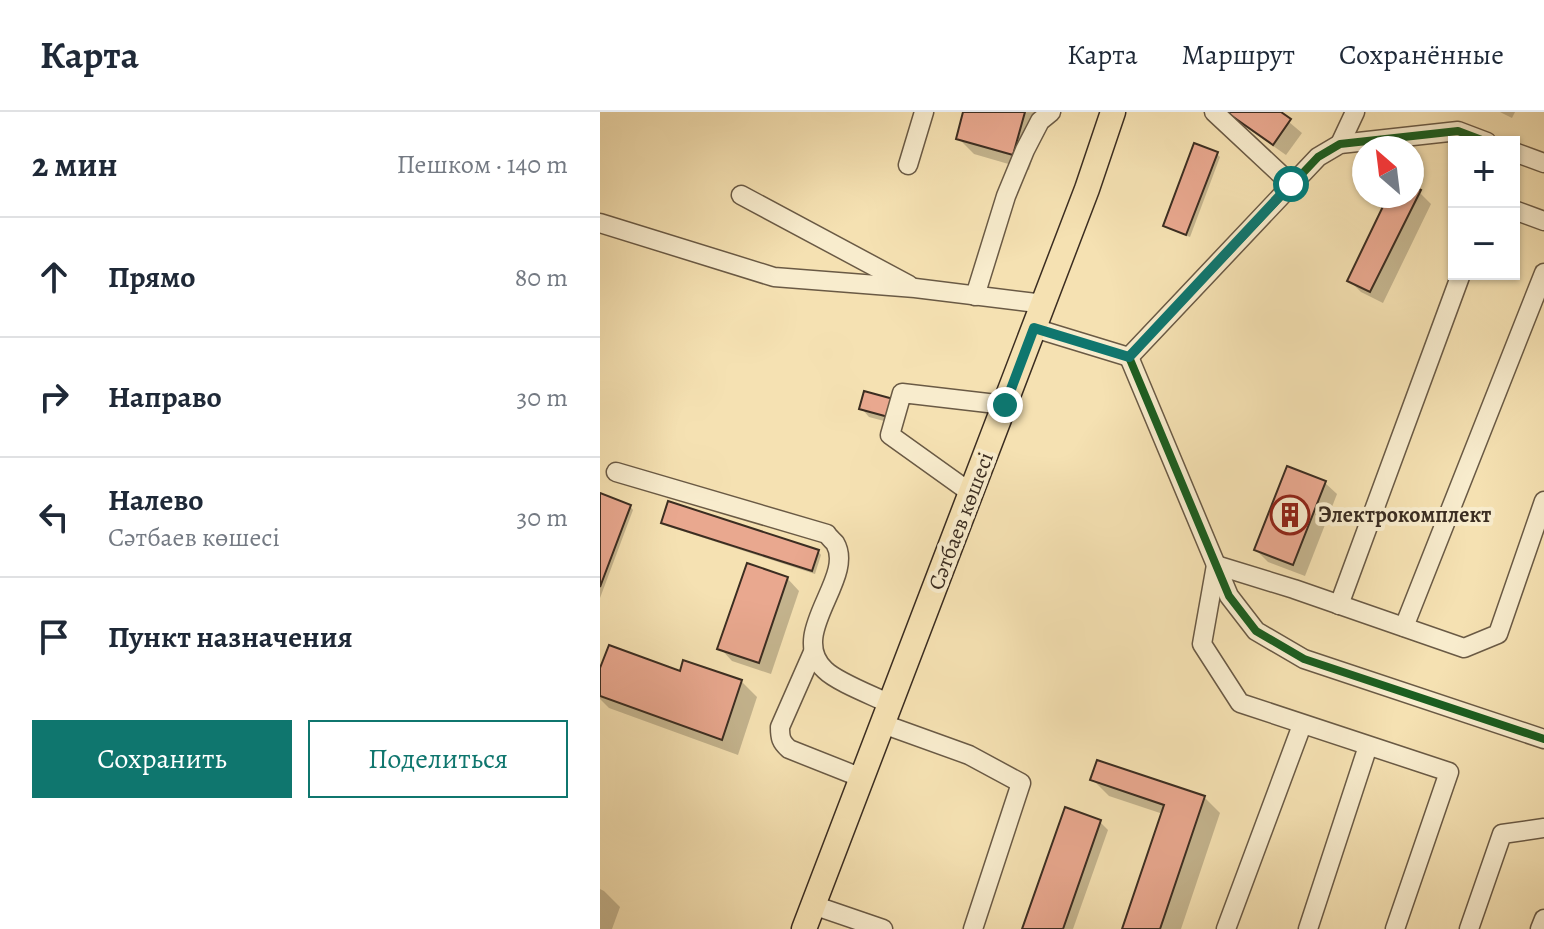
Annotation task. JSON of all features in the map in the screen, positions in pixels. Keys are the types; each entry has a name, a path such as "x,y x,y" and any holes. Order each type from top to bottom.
{"main road":[{"name":"Сәтбаев көшесі","path":"804,929 1044,304 1113,112"}],"street":[{"path":"908,165 924,112"},
{"path":"975,296 1006,196 1040,121 1051,112"},
{"path":"1214,112 1291,184"},
{"path":"1340,144 1355,112"},
{"path":"1129,357 1318,157 1340,144 1458,131 1471,136"},
{"path":"1520,154 1544,163"},
{"path":"741,195 915,288"},
{"path":"1520,212 1544,221"},
{"path":"600,223 774,277 915,288 1044,304"},
{"path":"1404,627 1544,273"},
{"path":"1339,605 1459,280"},
{"path":"1034,328 1129,357"},
{"path":"1129,357 1229,596 1256,631 1304,659 1544,739"},
{"path":"971,493 890,435 902,393 1005,405"},
{"path":"616,472 827,534 835,543 839,565 814,630 813,652 780,727 780,738 789,749 862,778"},
{"path":"1216,565 1464,648 1498,634 1544,501"},
{"path":"1216,565 1202,644 1240,703 1449,772 1395,929"},
{"path":"813,652 828,673 887,714 1021,783 973,929"},
{"path":"1226,929 1302,725"},
{"path":"1308,929 1368,746"},
{"path":"1469,929 1502,834 1544,828"},
{"path":"813,905 883,929"},
{"path":"1540,929 1544,919"}],"building":[{"path":"963,112 1025,112 1013,155 956,139"},
{"path":"1230,112 1281,112 1291,119 1273,145"},
{"path":"1194,143 1218,152 1186,235 1163,226"},
{"path":"1382,208 1412,208 1370,292 1347,281"},
{"path":"864,391 897,400 892,418 859,409"},
{"name":"Электрокомплект","path":"1287,466 1326,481 1293,565 1254,550"},
{"path":"600,493 631,505 600,587"},
{"path":"668,501 819,550 812,571 661,523"},
{"path":"747,563 788,577 759,663 717,649"},
{"path":"609,645 680,671 683,660 742,680 722,740 600,696 600,668"},
{"path":"1097,760 1205,796 1160,929 1122,929 1164,805 1090,780"},
{"path":"1065,807 1101,820 1063,929 1022,929"}],"cycle path":[{"path":"1471,136 1458,131 1340,144 1318,157 1129,357 1229,596 1256,631 1304,659 1544,739"}],"place":[{"name":"Электрокомплект","path":"1290,515"}],"route":[{"path":"1005,405 1034,328 1129,357 1291,184"}]}
